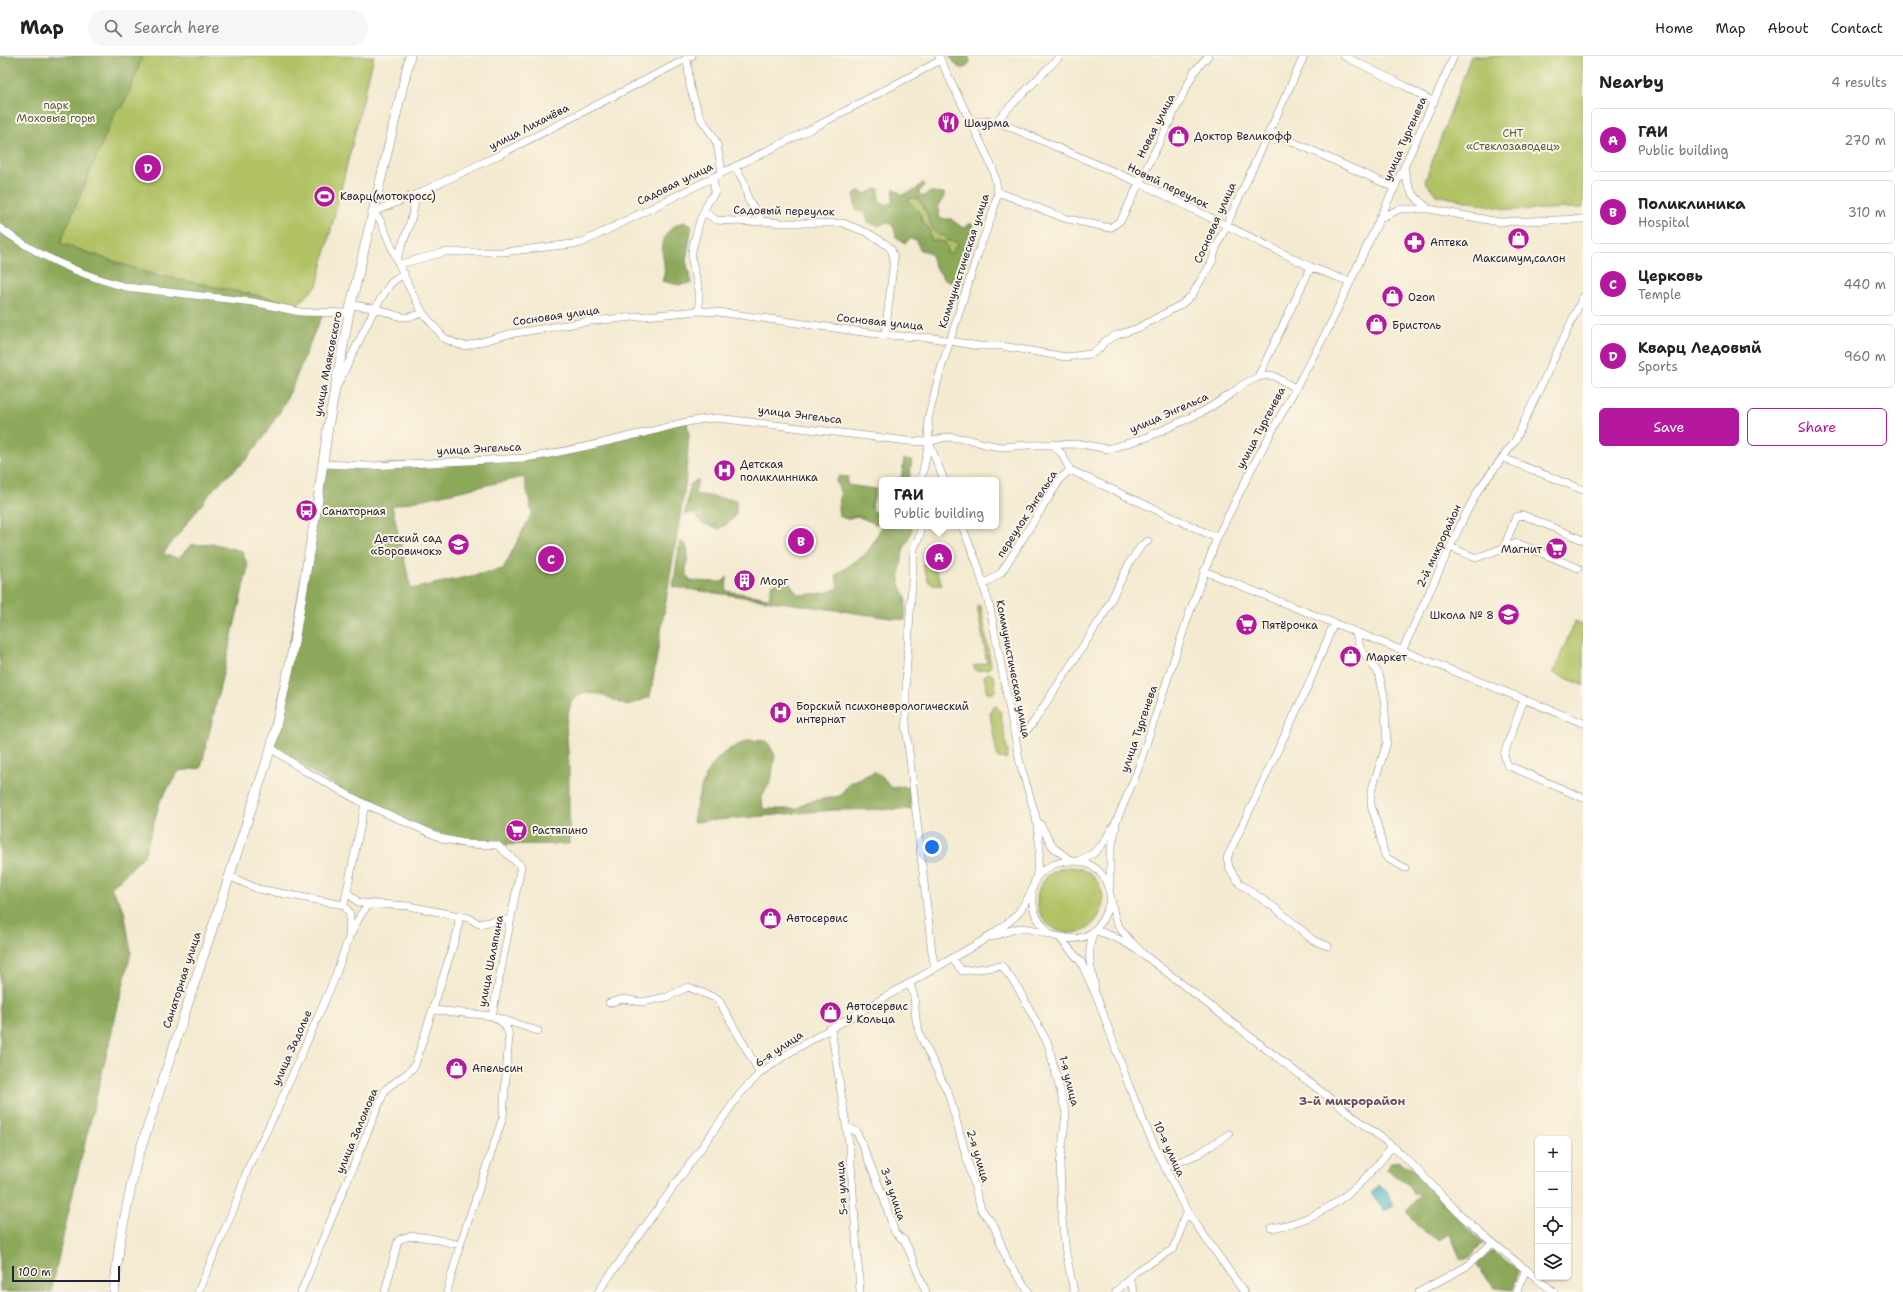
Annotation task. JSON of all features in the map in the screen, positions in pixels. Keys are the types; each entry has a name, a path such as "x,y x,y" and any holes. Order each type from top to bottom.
{"main road":[{"name":"улица Маяковского","path":"287,679 307,570 334,393 350,309 410,56"},
{"name":"Санаторная улица","path":"114,1292 120,1240 136,1163 271,748 287,679"}],"street":[{"path":"996,122 1060,56"},
{"name":"Новая улица","path":"998,192 1064,218 1110,228 1121,220 1194,72 1208,56"},
{"name":"Сосновая улица","path":"373,212 380,220 408,285 423,313 444,338 466,346 509,334 584,322 699,311 718,312 885,335 950,341 978,346 1002,346 1066,357 1091,354 1100,348 1105,341 1155,319 1182,304 1192,295 1212,262 1216,248 1304,56"},
{"path":"1344,56 1434,102"},
{"name":"улица Тургенева","path":"1074,861 1094,853 1102,845 1116,822 1144,753 1204,571 1217,538 1253,466 1328,329 1395,188 1454,56"},
{"name":"улица Лихачёва","path":"373,212 415,195 504,152 690,57"},
{"path":"690,57 690,87 700,117 713,136 722,172"},
{"name":"Садовая улица","path":"398,261 445,252 503,252 581,243 817,126 940,58"},
{"name":"Коммунистическая улица","path":"940,58 972,122 993,169 998,192 933,396 928,419 929,442 943,477"},
{"name":"Новый переулок","path":"972,122 996,122 1140,183 1226,227 1350,282"},
{"path":"1270,131 1395,188"},
{"path":"736,166 744,182 748,199 762,221"},
{"path":"1404,167 1406,182 1410,191 1430,209"},
{"path":"699,311 699,290 692,261 692,250 704,212 715,192 713,177"},
{"path":"398,261 415,203 415,195"},
{"path":"1380,218 1400,209 1430,209 1499,222 1583,219"},
{"name":"Садовый переулок","path":"704,212 716,220 781,223 843,223 868,233 884,243 891,249 894,258 885,335"},
{"path":"0,228 61,265 107,282 126,287 253,302 300,312 375,308 398,318 414,317 423,313"},
{"path":"1258,377 1311,266"},
{"path":"334,393 375,308 390,284 404,273"},
{"name":"2-й микрорайон","path":"1403,650 1450,547 1479,489 1491,471 1503,458 1520,430 1583,297"},
{"name":"улица Энгельса","path":"323,464 371,466 524,458 546,455 687,421 717,418 929,442 946,437 1002,447 1081,444 1108,449 1148,437 1204,411 1231,394 1242,384 1258,377 1267,375 1274,376 1295,388"},
{"path":"922,477 929,442"},
{"path":"1054,445 1062,454 1070,470 1217,538"},
{"path":"1503,458 1583,490"},
{"name":"переулок Энгельса","path":"984,584 1001,573 1061,478 1070,470"},
{"path":"1504,547 1516,517 1519,515 1523,515 1583,540"},
{"path":"920,529 920,535 914,548 906,678 906,726 935,968"},
{"name":"Коммунистическая улица","path":"963,529 984,584 1020,763 1036,817 1040,849 1036,878"},
{"path":"1015,734 1025,732 1033,722 1104,614 1130,562 1141,546 1148,540"},
{"path":"1450,547 1476,558 1517,543 1578,568"},
{"path":"1204,571 1583,723"},
{"path":"1328,946 1314,941 1278,910 1240,884 1230,870 1226,858 1273,756 1308,686 1334,624"},
{"path":"1356,633 1360,648 1381,679 1384,702 1387,743 1371,792 1371,805 1384,853 1387,858 1404,868"},
{"path":"1524,699 1504,754 1507,765 1583,798"},
{"path":"229,876 258,889 344,905 365,804 303,770 271,748"},
{"name":"улица Шаляпина","path":"365,804 444,838 468,844 497,845 521,866 492,1016 500,1020 507,1027 509,1035 503,1116 460,1245 447,1292"},
{"name":"Коммунистическая улица","path":"1036,817 1053,847 1074,861"},
{"name":"улица Тургенева","path":"1110,890 1110,854 1116,822"},
{"path":"982,941 1018,914 1032,890 1036,878 1045,870 1057,863 1074,861 1088,864 1096,870 1104,877 1110,890 1110,901 1104,919 1095,932"},
{"path":"1032,890 1032,906 1038,921 1049,933"},
{"path":"347,892 358,902 410,906 469,918 479,924 498,920 511,920"},
{"path":"1110,901 1117,922 1143,954"},
{"path":"349,937 361,914 369,904"},
{"name":"улица Задолье","path":"198,1292 234,1208 248,1168 276,1112 334,980 349,937 350,914 344,905"},
{"name":"улица Заломова","path":"302,1292 385,1090 412,1069 434,1010 458,930 459,917"},
{"path":"982,941 1022,928 1072,939 1095,932 1107,933 1118,938 1143,954 1392,1146 1411,1162 1463,1216 1492,1243 1554,1292"},
{"name":"10-я улица","path":"1095,932 1089,946 1089,958 1099,1002"},
{"name":"10-я улица","path":"1059,937 1081,962 1099,1002 1129,1086 1165,1168 1188,1213 1244,1292"},
{"name":"6-я улица","path":"598,1292 740,1094 760,1073 787,1054 982,941"},
{"name":"1-я улица","path":"952,958 962,971 1002,966 1018,988 1048,1044 1066,1113 1060,1164 1062,1218 1066,1254 1074,1292"},
{"name":"2-я улица","path":"910,983 914,997 916,1020 920,1035 949,1095 982,1209 994,1226 1008,1262 1029,1292"},
{"path":"609,1003 623,999 642,1002 667,997 688,986 718,999 760,1073"},
{"path":"434,1010 492,1016 538,1031"},
{"name":"5-я улица","path":"831,1028 847,1127 860,1292"},
{"name":"3-я улица","path":"847,1127 857,1132 883,1196 895,1233 904,1240 926,1292"},
{"path":"1165,1168 1198,1154 1229,1134"},
{"path":"1271,1228 1315,1216 1340,1201 1364,1181 1392,1146"},
{"path":"1116,1292 1140,1269 1168,1254 1172,1250 1178,1241 1182,1222 1188,1213"},
{"path":"385,1292 400,1238 410,1235 460,1245"},
{"path":"1419,1292 1467,1266 1492,1243"},
{"path":"1517,1292 1526,1269"},
{"path":"1129,1279 1134,1292"}],"green space":[{"name":"парк Моховые горы","path":"0,56 374,56 317,286 298,304 148,273 60,243"},
{"name":"парк Моховые горы","path":"0,56 143,56 123,107 117,108 60,243 148,273 298,304 300,312 324,313 314,333 291,390 281,410 260,442 246,460 215,487 163,554 178,558 191,545 215,544 242,551 248,567 201,768 179,771 160,801 144,856 111,888 124,910 131,953 70,1205 51,1292 0,1292"},
{"path":"949,56 969,56 970,63 966,68 959,68"},
{"name":"СНТ «Стеклозаводец»","path":"1471,56 1583,56 1583,208 1511,210 1436,195 1425,181"},
{"path":"923,182 924,186 919,192 920,195 924,196 930,192 944,193 944,197 938,206 940,219 951,219 963,228 973,224 959,279 949,282 943,279 930,254 920,250 916,240 910,239 905,243 896,237 894,228 889,223 887,222 878,226 868,222 865,214 856,211 854,195 859,191 866,194 875,189 879,189 879,200 885,204 888,204 892,203 894,188 902,195 915,190","holes":["910,198 918,198 934,231 940,236 944,235 948,241 958,244 949,255 947,253 948,249 945,242 931,240 929,229 922,221 920,214 908,200"]},
{"path":"911,198 918,198 927,213 928,220 958,244 949,255 931,240 929,229 908,200"},
{"path":"685,222 692,225 686,261 692,283 678,285 662,281 664,269 662,250 665,238 671,229 676,225"},
{"path":"687,421 689,435 685,486 650,697 627,706 601,694 582,693 571,702 566,724 569,765 569,844 480,845 456,841 365,804 271,748 323,464 340,466 524,458","holes":["524,477 532,513 503,569 411,589 392,506"]},
{"path":"904,459 912,460 909,477 901,477"},
{"path":"839,476 848,477 847,485 876,489 872,506 873,512 879,511 879,522 876,524 857,516 846,519 839,516 838,508 841,494 836,481"},
{"path":"698,479 695,494 736,500 734,518 719,529 702,523 694,513 685,514 690,485"},
{"path":"880,529 912,529 903,551 899,582 906,597 905,620 673,587 680,542 685,543 687,549 688,554 686,571 690,581 722,582 727,577 726,591 769,598 772,585 783,580 790,583 798,595 825,593 838,588 836,575 864,555 871,547"},
{"path":"932,560 942,585 934,585 929,582 922,564"},
{"path":"977,605 981,607 991,666 988,669 976,671 973,666 987,663"},
{"path":"1575,621 1583,624 1583,685 1553,673"},
{"path":"989,673 994,676 996,690 992,694 987,692 984,676"},
{"path":"996,706 1000,711 1008,753 1007,758 1005,759 998,758 990,714 992,707"},
{"path":"749,740 767,741 775,755 771,781 762,797 763,809 796,809 807,802 840,796 849,783 874,772 882,776 892,788 902,786 909,788 911,809 834,810 693,822 699,793 711,767 727,751"},
{"path":"1070,867 1082,870 1093,877 1100,888 1103,900 1100,912 1093,923 1082,930 1070,933 1058,930 1047,923 1040,912 1037,900 1040,888 1047,877 1058,870"},
{"path":"1398,1161 1414,1169 1483,1243 1470,1258 1461,1260 1450,1234 1439,1240 1422,1230 1406,1211 1420,1195 1414,1194 1405,1182 1386,1169 1391,1163"},
{"path":"1493,1250 1519,1270 1513,1290 1495,1288 1477,1265"}],"water":[{"path":"1379,1185 1387,1192 1394,1206 1384,1211 1371,1193"}],"place":[{"name":"Шаурма","path":"949,123"},
{"name":"Доктор Великофф","path":"1178,136"},
{"name":"Кварц Ледовый","path":"148,168"},
{"name":"Кварц(мотокросс)","path":"324,196"},
{"name":"Максимум,салон","path":"1519,238"},
{"name":"Аптека","path":"1415,242"},
{"name":"Ozon","path":"1392,297"},
{"name":"Бристоль","path":"1376,325"},
{"name":"Детская поликлинника","path":"725,470"},
{"name":"Санаторная","path":"306,511"},
{"name":"Поликлиника","path":"801,541"},
{"name":"Детский сад «Боровичок»","path":"458,544"},
{"name":"Магнит","path":"1557,549"},
{"name":"ГАИ","path":"939,557"},
{"name":"Церковь","path":"551,559"},
{"name":"Морг","path":"744,581"},
{"name":"Школа № 8","path":"1509,615"},
{"name":"Пятёрочка","path":"1247,625"},
{"name":"Маркет","path":"1351,657"},
{"name":"Борский психоневрологический интернат","path":"781,712"},
{"name":"Растяпино","path":"517,830"},
{"name":"Автосервис","path":"770,918"},
{"name":"Автосервис У Кольца","path":"830,1012"},
{"name":"Апельсин","path":"456,1068"}],"district":[{"name":"3-й микрорайон","path":"1352,1101"}]}
